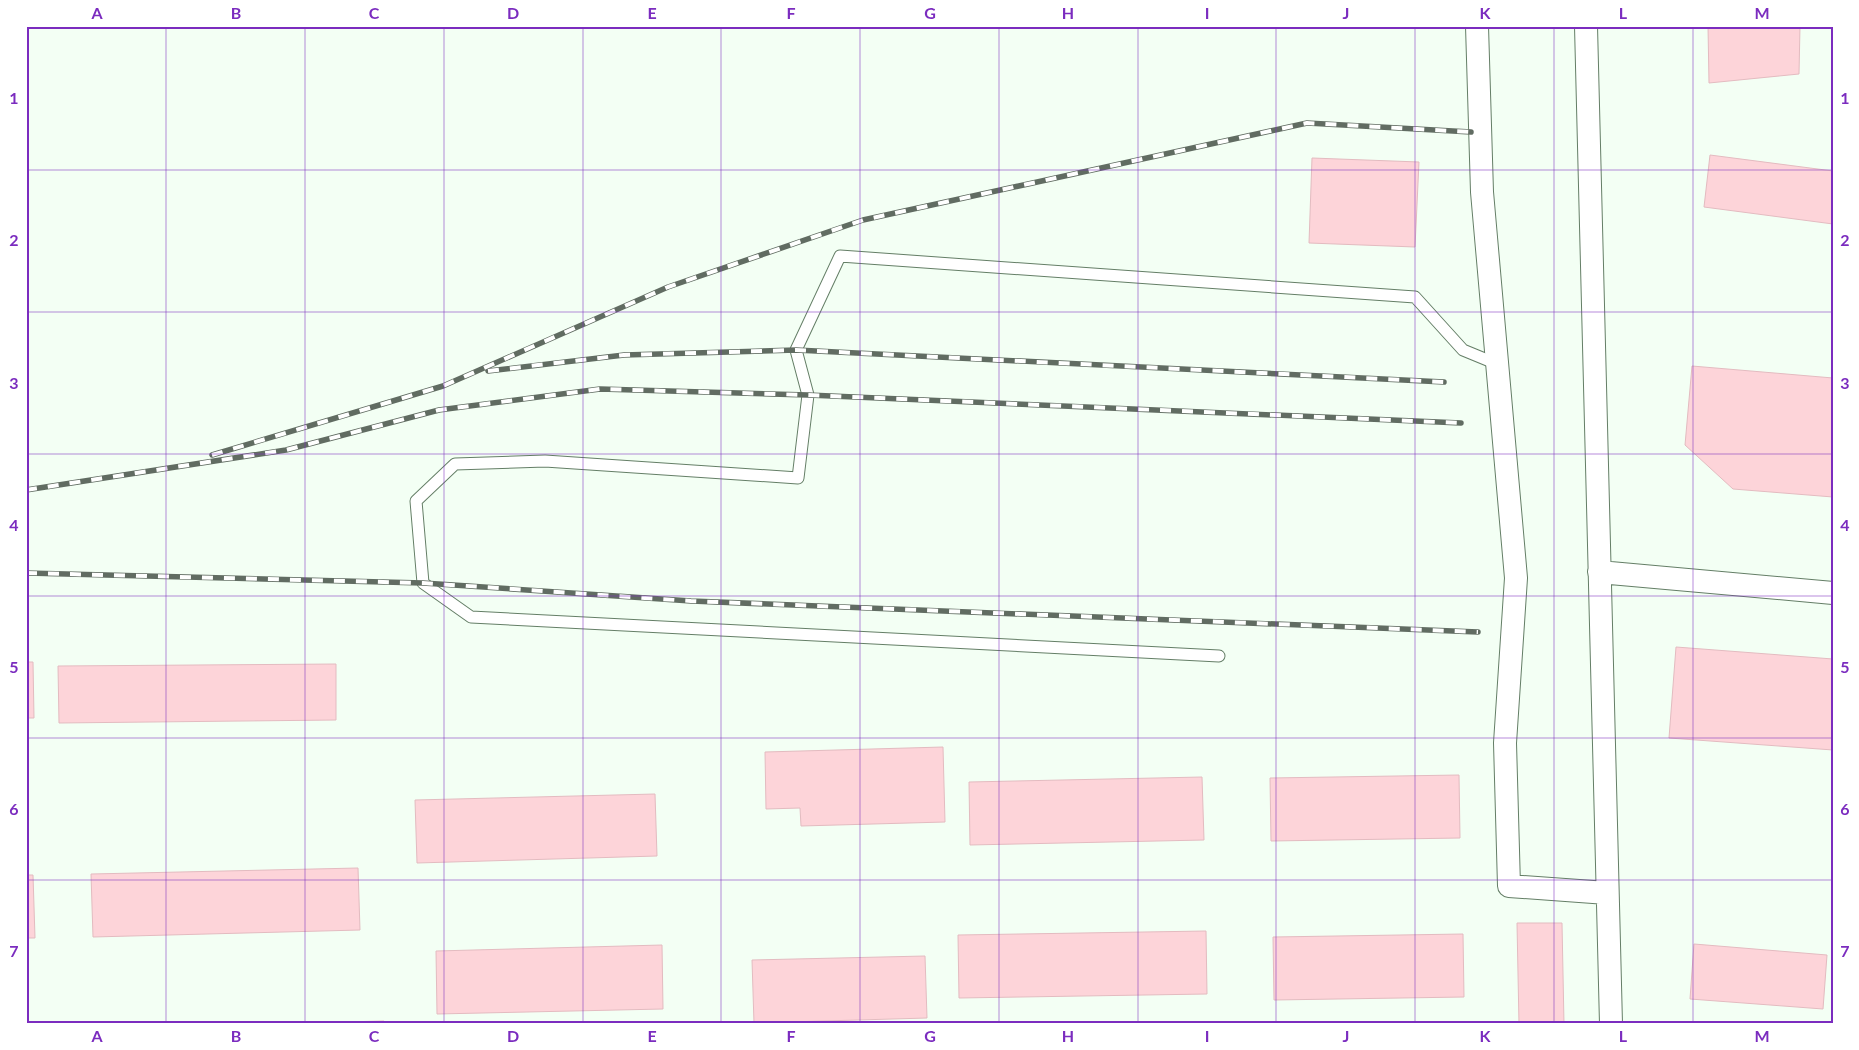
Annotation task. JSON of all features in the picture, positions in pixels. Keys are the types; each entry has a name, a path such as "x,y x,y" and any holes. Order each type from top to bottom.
{"street":[{"path":"1477,26 1482,192 1516,578 1505,743 1509,886 1607,893"},
{"path":"1586,26 1611,1024"},
{"path":"1599,572 1833,593"}],"lane":[{"path":"1219,656 471,617 423,583 416,501 455,464 545,461 798,478 808,395 796,350 840,256 1415,297 1462,350 1497,364"}],"building":[{"path":"1708,26 1800,26 1799,74 1709,83"},
{"path":"1710,155 1833,171 1833,224 1704,207"},
{"path":"1312,158 1419,162 1415,247 1309,243"},
{"path":"1692,366 1833,378 1833,497 1733,489 1685,445"},
{"path":"1676,647 1833,659 1833,750 1669,738"},
{"path":"26,662 33,662 34,718 26,718"},
{"path":"336,664 336,720 59,723 58,666"},
{"path":"943,747 945,822 801,826 800,808 766,809 765,752"},
{"path":"1459,775 1460,838 1271,841 1270,778"},
{"path":"1202,777 1204,840 970,845 969,782"},
{"path":"655,794 657,856 417,863 415,800"},
{"path":"358,868 360,930 93,937 91,874"},
{"path":"26,875 33,875 35,938 26,938"},
{"path":"1517,923 1562,923 1564,1024 1519,1024"},
{"path":"1206,931 1207,994 959,998 958,935"},
{"path":"1463,934 1464,997 1274,1000 1273,937"},
{"path":"1694,944 1827,955 1823,1009 1690,999"},
{"path":"662,945 663,1009 437,1014 436,951"},
{"path":"925,956 927,1018 754,1023 752,960"},
{"path":"384,1021 384,1024 263,1024"}],"railway":[{"path":"212,455 443,386 668,287 863,220 1307,123 1471,132"},
{"path":"488,371 624,355 796,350 1444,382"},
{"path":"26,490 286,450 439,410 600,389 808,395 1461,423"},
{"path":"26,573 423,583 691,601 1478,632"}]}
